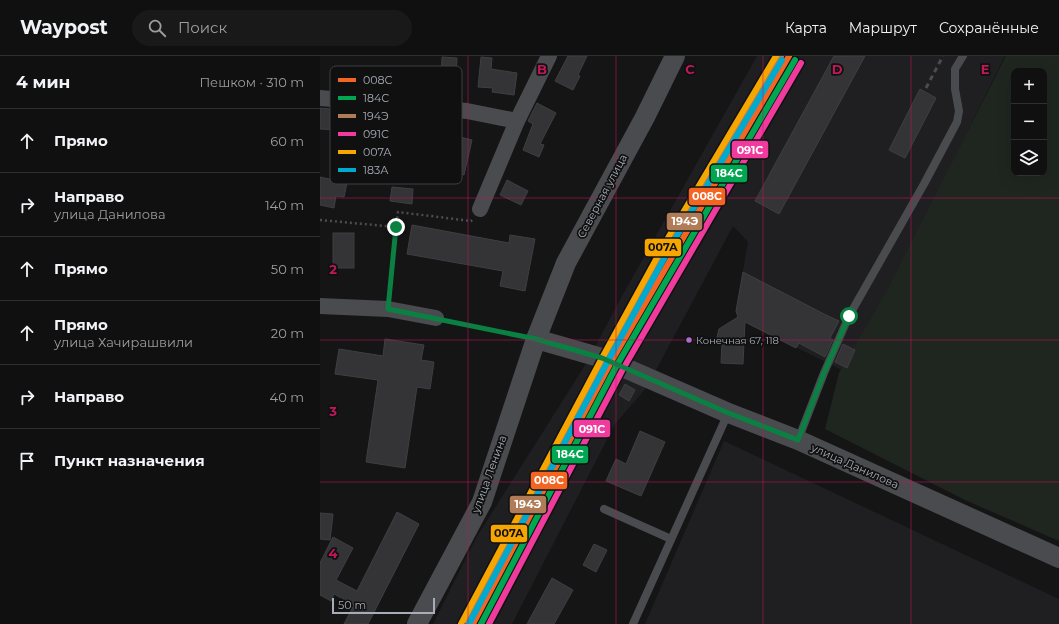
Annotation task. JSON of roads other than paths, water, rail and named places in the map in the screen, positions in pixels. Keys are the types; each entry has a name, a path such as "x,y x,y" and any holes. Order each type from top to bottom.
{"street":[{"path":"480,209 517,121 549,56"},
{"name":"Северная улица","path":"536,339 566,263 645,118 675,56"},
{"path":"320,98 330,99"},
{"path":"462,111 517,121"},
{"path":"320,306 388,309 436,318"},
{"name":"улица Данилова","path":"536,339 602,358 726,412 798,440 1059,558"},
{"name":"улица Ленина","path":"417,624 482,502 536,339"}],"lane":[{"path":"798,440 824,373 849,316 924,184 957,122 959,111 955,89 955,69 962,56"},
{"path":"633,624 725,420 726,412"},
{"path":"604,509 671,539"}],"railway":[{"path":"926,88 943,56"},
{"path":"702,231 765,97"}],"place":[{"name":"Конечная 67, 118","path":"689,340"}]}
